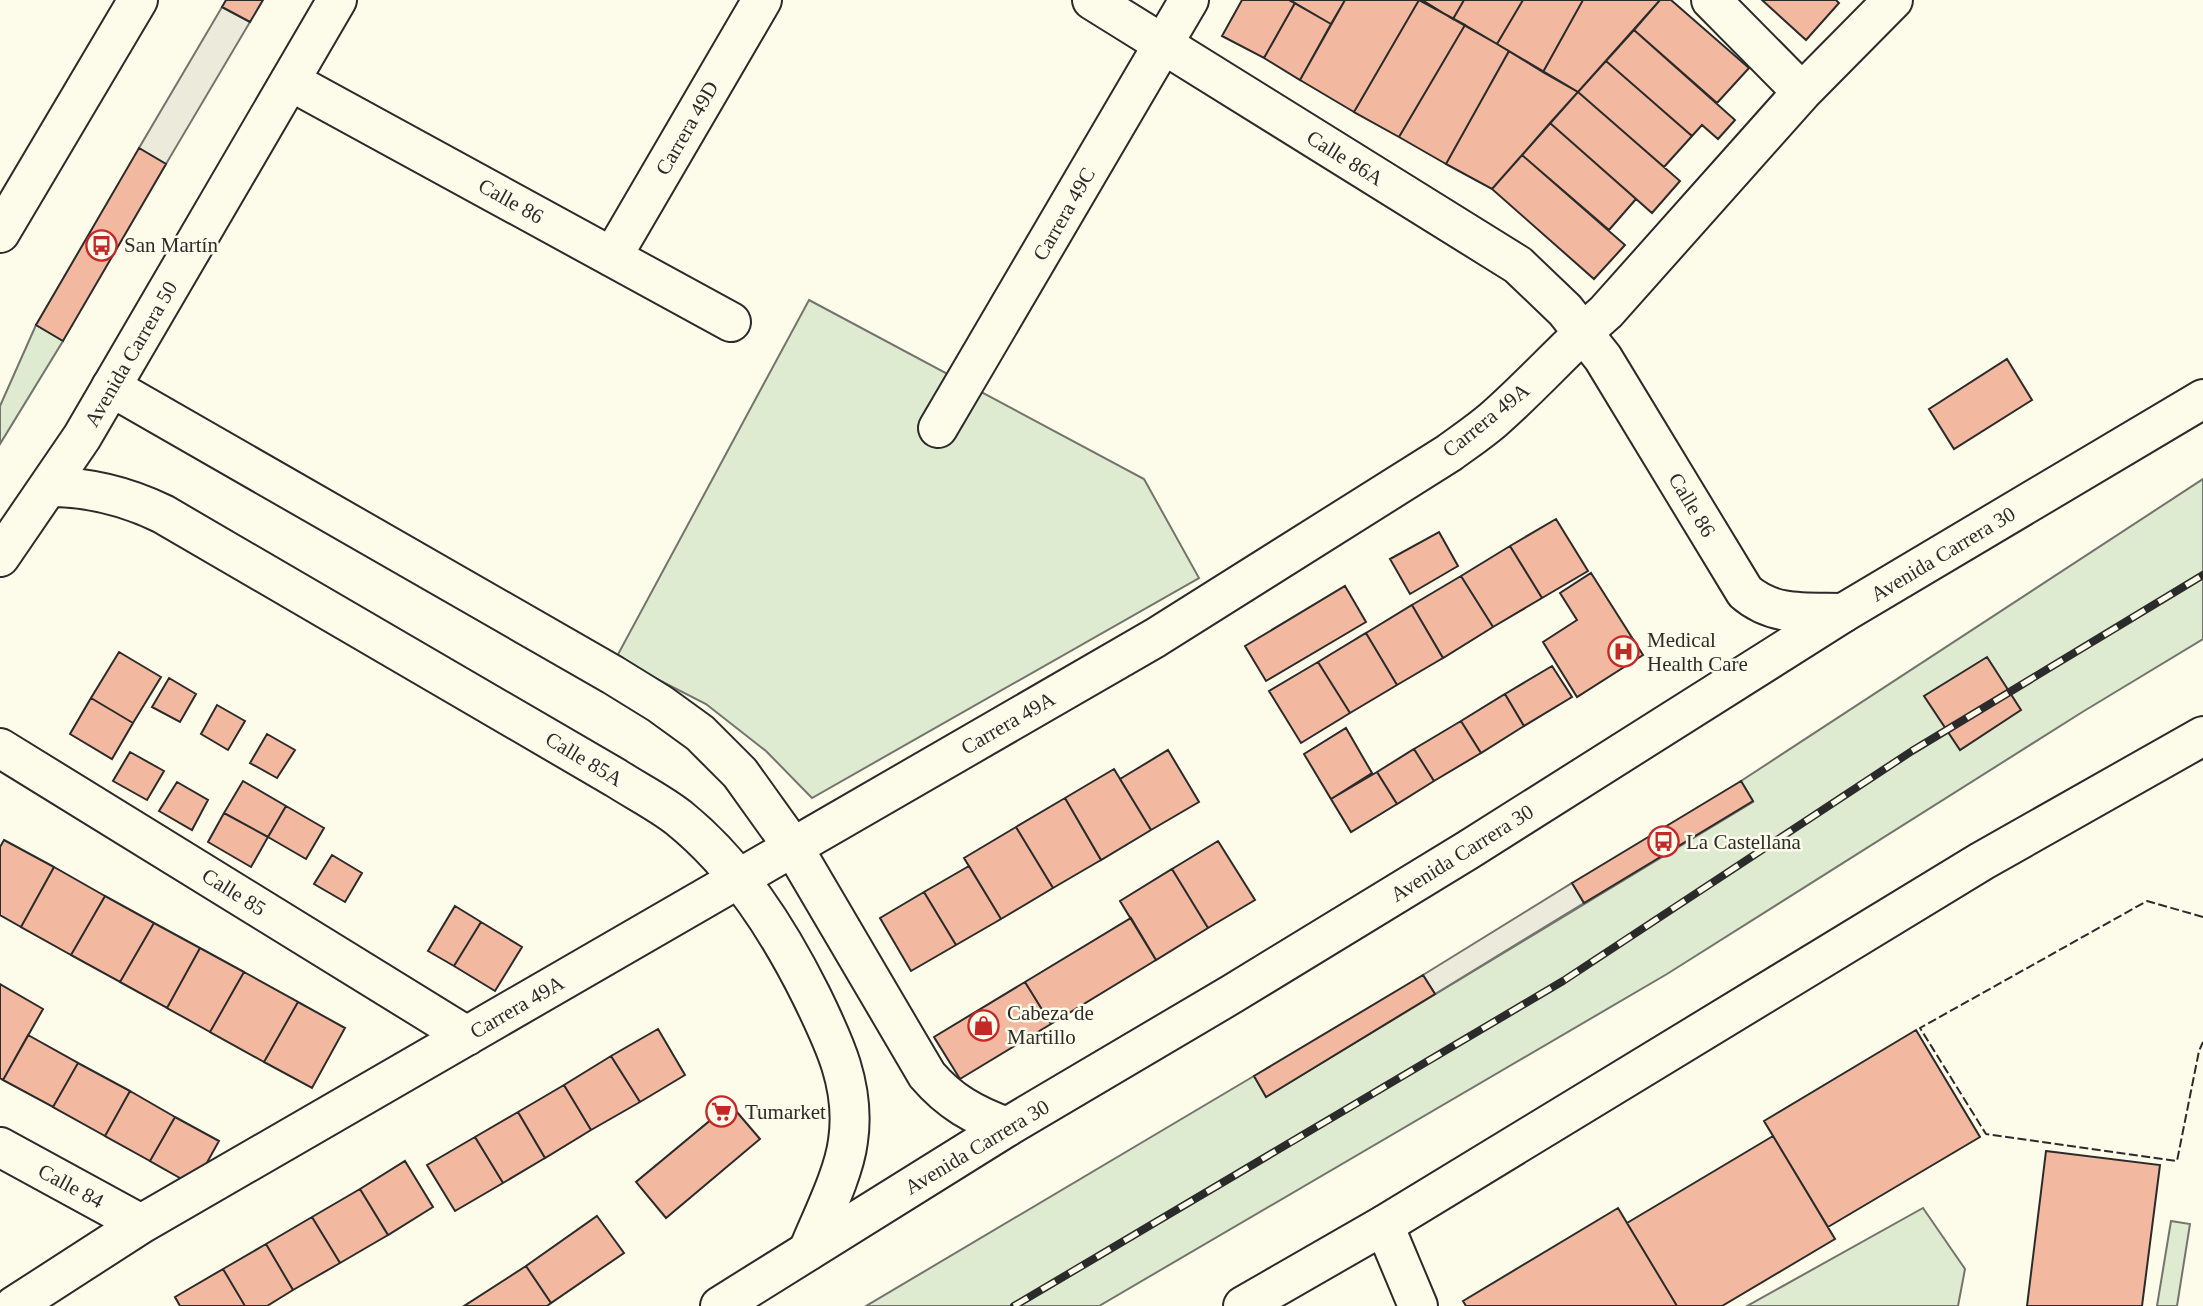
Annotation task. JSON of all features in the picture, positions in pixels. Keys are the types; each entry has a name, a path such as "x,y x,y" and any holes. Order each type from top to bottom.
{"main road":[{"path":"0,233 138,0"},
{"name":"Avenida Carrera 50","path":"0,556 50,487 111,387 337,0"},
{"name":"Carrera 49D","path":"612,257 762,0"},
{"name":"Calle 86A","path":"1092,0 1518,265 1565,310 1583,332"},
{"name":"Carrera 49C","path":"938,428 1189,0"},
{"path":"1712,0 1801,92"},
{"name":"Carrera 49A","path":"13,1306 141,1224 1155,638 1449,453 1491,422 1606,312 1801,92 1893,0"},
{"name":"Calle 86","path":"290,80 731,322"},
{"name":"Calle 86","path":"1583,332 1603,358 1745,592 1757,602 1774,610 1843,613"},
{"path":"111,387 613,675 700,733 740,772 793,847 927,1075 962,1108 1007,1128"},
{"name":"Avenida Carrera 30","path":"720,1306 1007,1128 1468,850 1843,613 2203,399"},
{"name":"Calle 85A","path":"50,487 79,487 108,493 139,502 163,514 543,734 667,811 711,848 739,879 786,944 836,1045 844,1072 849,1119 848,1141 842,1164 808,1251"},
{"path":"1242,1306 1384,1225 1982,861 2203,736"},
{"name":"Calle 85","path":"0,748 467,1035"},
{"name":"Calle 84","path":"0,1147 141,1224"},
{"path":"1384,1225 1418,1306"}],"green space":[{"path":"809,300 1144,479 1199,578 812,798 766,751 706,704 616,658"},
{"path":"36,325 63,341 0,444 0,406"},
{"path":"2203,479 2203,639 1667,974 1099,1306 866,1306 1254,1076 1267,1096 1753,802 1741,781"},
{"path":"1923,1208 1965,1269 1958,1306 1747,1306"},
{"path":"2171,1221 2190,1224 2177,1306 2157,1306"}],"shaded area":[{"path":"222,7 250,22 166,164 139,148"},
{"path":"1572,883 1584,903 1435,994 1423,975"}],"building":[{"path":"226,0 263,0 250,22 222,7"},
{"path":"1242,0 1289,0 1295,3 1264,58 1222,36"},
{"path":"1289,0 1345,0 1331,24"},
{"path":"1345,0 1419,0 1354,112 1300,80"},
{"path":"1419,0 1465,25 1399,137 1354,112"},
{"path":"1422,0 1464,0 1453,19"},
{"path":"1464,0 1523,0 1497,44 1453,19"},
{"path":"1523,0 1583,0 1543,72 1497,44"},
{"path":"1583,0 1660,0 1578,92 1543,72"},
{"path":"1660,0 1671,0 1749,68 1717,103 1634,30"},
{"path":"1762,0 1836,0 1839,3 1806,40"},
{"path":"1295,3 1331,24 1300,80 1264,58"},
{"path":"1465,25 1509,51 1446,164 1399,137"},
{"path":"1634,30 1735,120 1718,139 1702,125 1692,136 1606,61"},
{"path":"1509,51 1578,92 1492,189 1446,164"},
{"path":"1606,61 1692,136 1664,167 1578,92"},
{"path":"1578,92 1680,181 1652,213 1550,123"},
{"path":"1550,123 1636,199 1609,230 1522,155"},
{"name":"San Martín","path":"139,148 166,164 63,341 36,325"},
{"path":"1522,155 1625,245 1594,279 1492,189"},
{"path":"2007,359 2032,400 1954,449 1929,409"},
{"path":"1556,519 1588,571 1542,598 1510,546"},
{"path":"1439,532 1458,566 1410,594 1390,559"},
{"path":"1510,546 1542,598 1493,627 1461,576"},
{"path":"1591,573 1643,655 1577,697 1543,642 1577,620 1560,593"},
{"path":"1461,576 1493,627 1443,658 1412,605"},
{"path":"1345,586 1366,622 1266,681 1245,646"},
{"path":"1412,605 1443,658 1397,685 1366,633"},
{"path":"1366,633 1397,685 1350,713 1318,662"},
{"path":"119,652 161,677 133,723 91,698"},
{"path":"1987,657 2021,710 1960,750 1924,696"},
{"path":"1318,662 1350,713 1301,743 1269,691"},
{"path":"1552,666 1572,697 1524,726 1505,694"},
{"path":"169,678 196,694 180,722 152,707"},
{"path":"1505,694 1524,726 1481,753 1461,721"},
{"path":"91,698 133,723 112,759 70,734"},
{"path":"217,705 245,721 228,750 201,734"},
{"path":"1461,721 1481,753 1434,781 1414,749"},
{"path":"1346,728 1372,773 1331,799 1304,754"},
{"path":"267,734 295,750 277,778 250,763"},
{"path":"1414,749 1434,781 1397,804 1377,772"},
{"path":"1168,750 1199,802 1151,830 1120,779"},
{"path":"130,752 164,771 147,800 113,781"},
{"path":"1114,769 1151,830 1101,860 1065,798"},
{"path":"1377,772 1397,804 1351,832 1331,799"},
{"path":"243,781 286,806 268,837 224,813"},
{"name":"La Castellana","path":"1741,781 1753,801 1584,903 1572,883"},
{"path":"177,782 208,800 192,830 159,811"},
{"path":"1065,798 1101,860 1053,888 1016,827"},
{"path":"286,806 324,828 306,859 268,837"},
{"path":"224,813 268,837 251,867 208,842"},
{"path":"1016,827 1053,888 1001,919 964,858"},
{"path":"4,840 54,867 21,927 0,915 0,847"},
{"path":"1218,841 1255,900 1208,928 1172,869"},
{"path":"332,855 362,873 345,902 314,884"},
{"path":"969,866 1001,919 956,945 924,892"},
{"path":"54,867 105,896 71,955 21,927"},
{"path":"1172,869 1208,928 1156,960 1120,901"},
{"path":"924,892 956,945 911,971 880,918"},
{"path":"105,896 154,923 120,982 71,955"},
{"path":"455,906 481,922 454,966 428,951"},
{"path":"1131,918 1156,960 1051,1024 1025,982"},
{"path":"481,922 522,947 495,991 454,966"},
{"path":"154,923 200,948 167,1008 120,982"},
{"path":"200,948 244,972 210,1032 167,1008"},
{"path":"244,972 298,1002 264,1062 210,1032"},
{"path":"1423,975 1435,994 1266,1097 1254,1076"},
{"path":"1025,982 1051,1024 960,1079 934,1037"},
{"path":"0,984 43,1009 3,1080 0,1078"},
{"path":"298,1002 345,1028 312,1088 264,1062"},
{"path":"658,1029 685,1075 640,1102 611,1056"},
{"path":"1916,1030 1980,1137 1828,1227 1764,1121"},
{"path":"28,1035 78,1063 53,1107 3,1080"},
{"path":"611,1056 640,1102 591,1130 564,1085"},
{"path":"78,1063 130,1091 105,1136 53,1107"},
{"path":"564,1085 591,1130 545,1158 518,1112"},
{"path":"130,1091 175,1117 150,1161 105,1136"},
{"path":"730,1104 760,1139 666,1218 636,1182"},
{"path":"518,1112 545,1158 503,1183 475,1137"},
{"path":"175,1117 219,1141 194,1186 150,1161"},
{"path":"1773,1136 1835,1239 1722,1306 1677,1306 1627,1223"},
{"path":"475,1137 503,1183 455,1211 427,1165"},
{"path":"2046,1151 2160,1165 2142,1306 2027,1306"},
{"path":"405,1161 433,1207 388,1235 360,1189"},
{"path":"360,1189 388,1235 340,1263 312,1217"},
{"path":"1618,1208 1677,1306 1466,1306 1463,1301"},
{"path":"597,1216 624,1253 551,1303 526,1266"},
{"path":"312,1217 340,1263 293,1290 266,1244"},
{"path":"266,1244 293,1290 267,1306 245,1306 223,1269"},
{"path":"526,1266 551,1303 547,1306 464,1306"},
{"path":"223,1269 245,1306 180,1306 175,1297"}],"railway":[{"path":"1014,1306 1563,981 1912,751 2203,575"}],"fence":[{"path":"2203,917 2147,901 1920,1028 1986,1134 2177,1161 2203,1042"}],"place":[{"name":"San Martín","path":"101,245"},
{"name":"Medical Health Care","path":"1624,652"},
{"name":"La Castellana","path":"1663,842"},
{"name":"Cabeza de Martillo","path":"984,1025"},
{"name":"Tumarket","path":"722,1112"}]}
